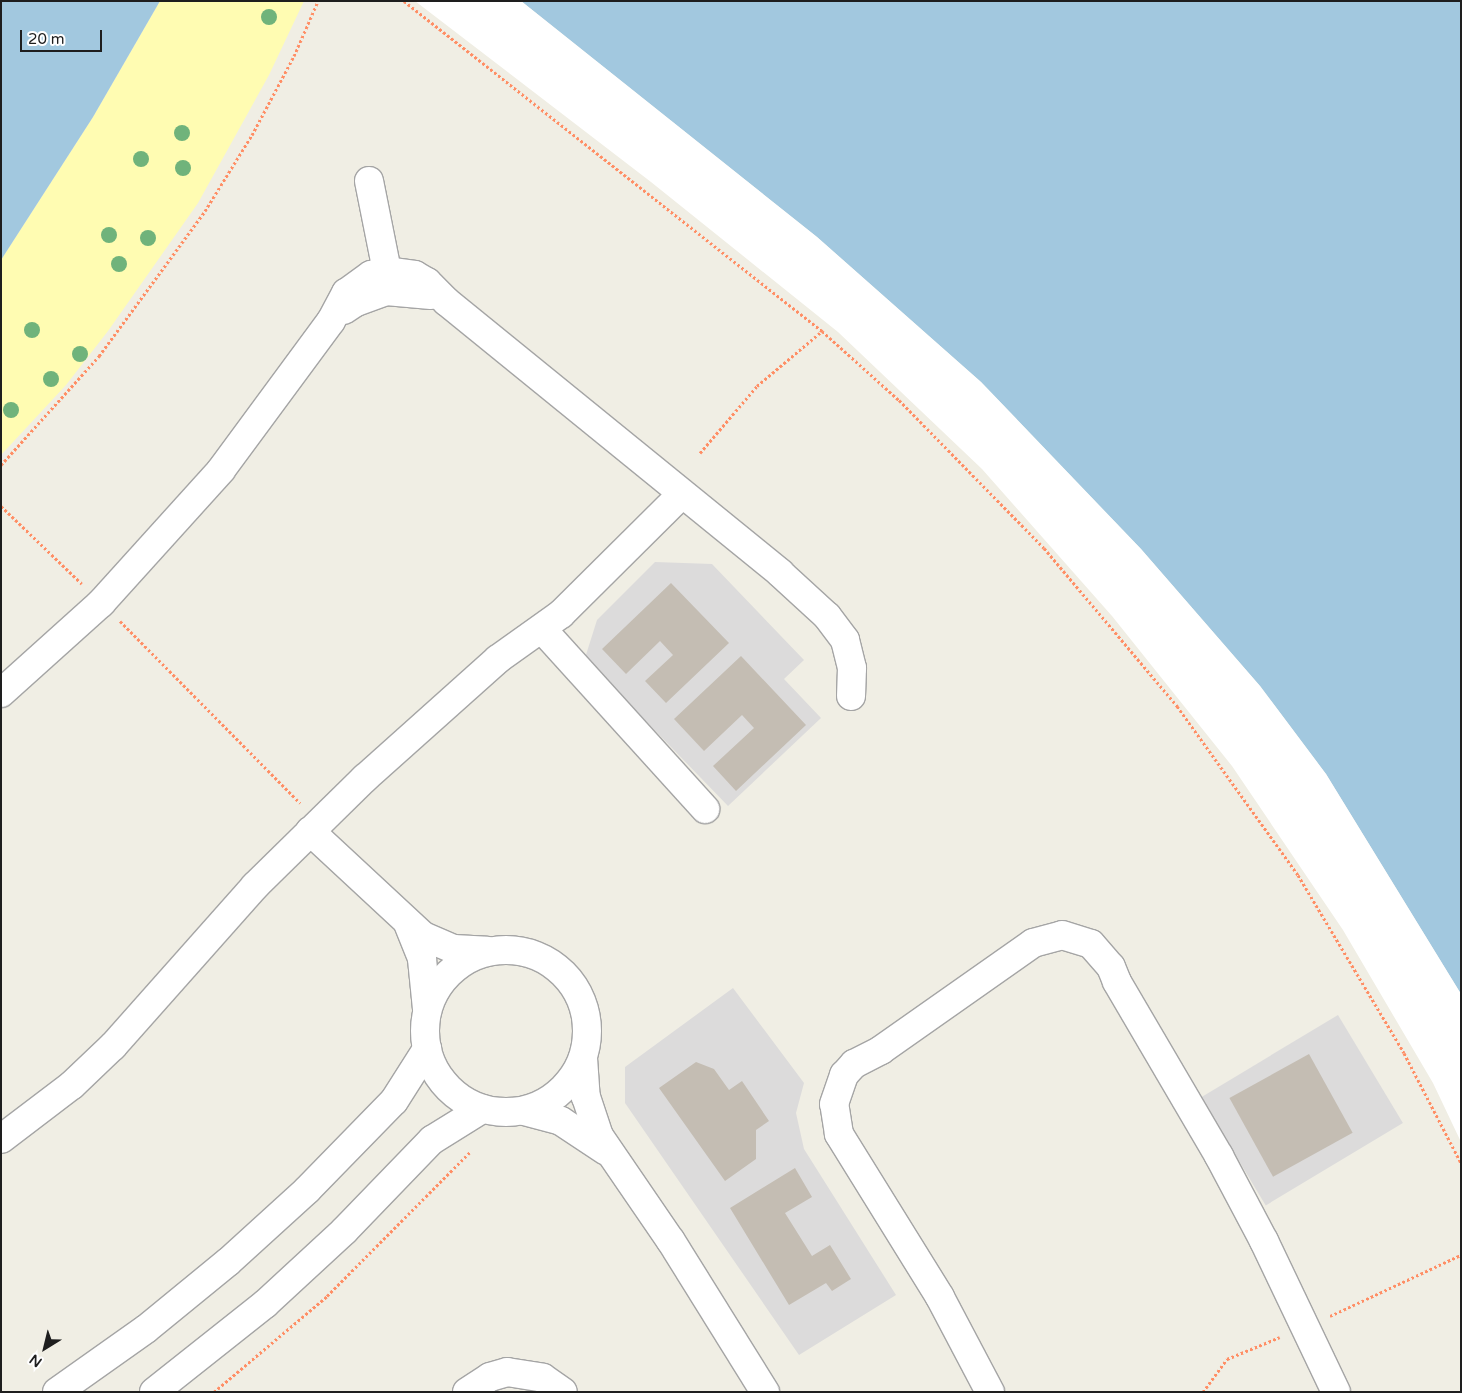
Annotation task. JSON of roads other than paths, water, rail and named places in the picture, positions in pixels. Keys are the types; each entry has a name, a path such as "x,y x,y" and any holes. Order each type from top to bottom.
{"street":[{"path":"369,181 387,271"},
{"path":"1,693 101,603 221,470 331,321 346,293 372,275 387,271 408,274 427,282 447,302 780,573 837,627 850,654 851,696"},
{"path":"331,321 356,302 386,291 417,292 447,302"},
{"path":"1,1139 72,1085 113,1046 255,886 314,827 485,670 542,629 579,596 682,494"},
{"path":"542,629 705,809"},
{"path":"314,827 409,926 446,946 471,952 512,949 536,955 558,968 574,986 585,1009 588,1033 584,1058 586,1098 597,1129 609,1154 671,1241 765,1392"},
{"path":"409,926 426,977 427,1049 434,1069 447,1086 463,1100 482,1109 503,1112 524,1111 570,1126 609,1154"},
{"path":"990,1392 940,1297 847,1147 848,1112 853,1095 880,1050 1020,952 1047,937 1077,938 1103,954 1116,982 1220,1156 1264,1241 1336,1392"},
{"path":"426,1012 435,991 448,973 466,959 487,951"},
{"path":"57,1392 153,1323 228,1262 307,1190 394,1101 427,1049"},
{"path":"524,1111 554,1097 567,1086 584,1058"},
{"path":"154,1392 265,1304 344,1231 425,1146 448,1128 482,1109"},
{"path":"467,1392 490,1377 508,1372 543,1378 562,1392"},
{"path":"481,1392 519,1392"}],"water":[{"path":"1,1 160,1 93,117 1,260"},
{"path":"521,1 1461,1 1461,994 1326,774 1260,686 1141,549 981,382 817,237"}]}
